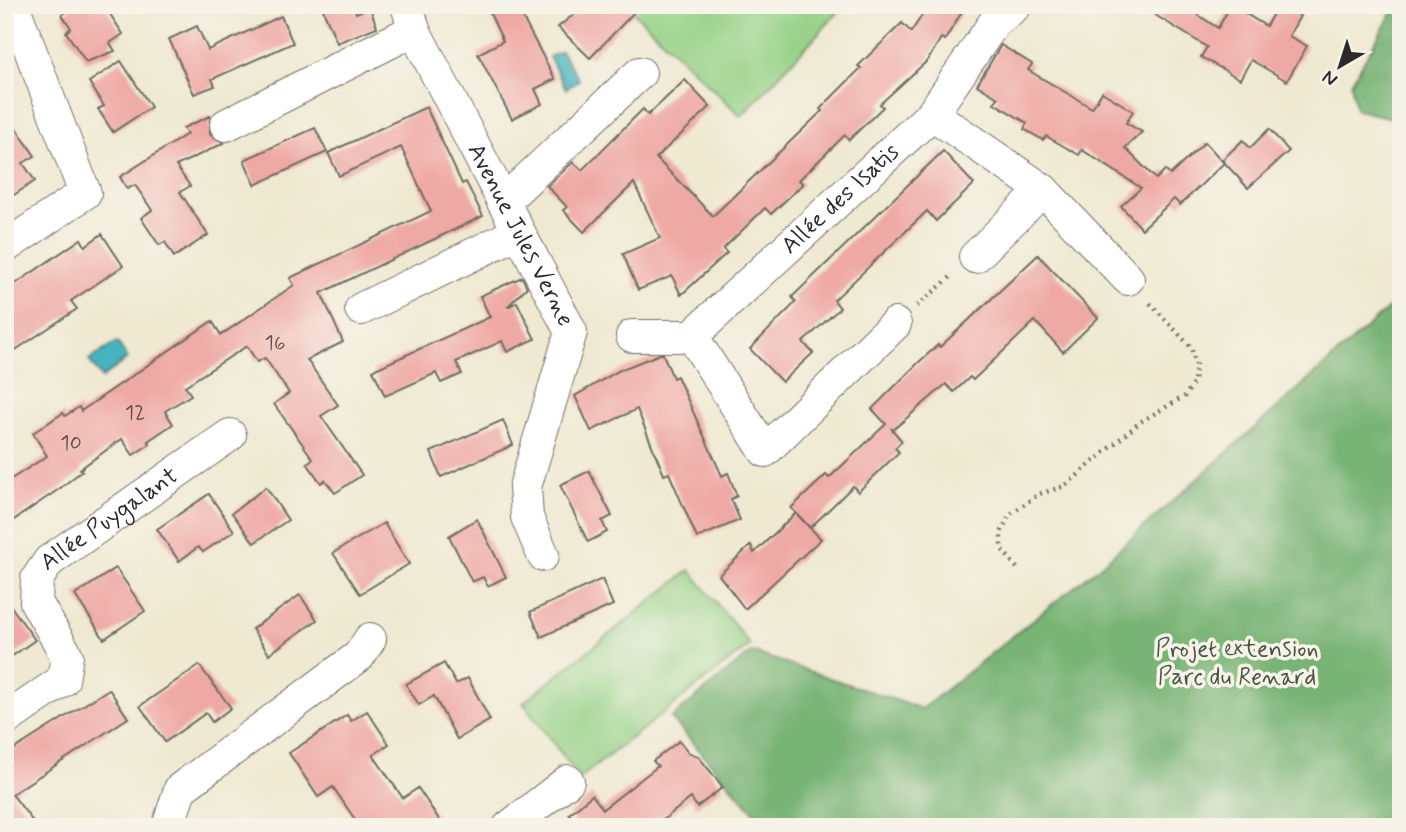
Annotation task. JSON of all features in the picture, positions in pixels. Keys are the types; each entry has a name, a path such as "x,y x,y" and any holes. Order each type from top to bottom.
{"street":[{"path":"5,247 85,193 13,5"},
{"name":"Allée des Isatis","path":"692,336 932,114 994,23 1016,5"},
{"path":"226,125 411,18"},
{"name":"Avenue Jules Verne","path":"411,18 517,233 570,332 525,486 527,517 543,555"},
{"path":"503,202 640,73"},
{"path":"932,114 1044,190 1128,279"},
{"path":"975,257 1044,190"},
{"path":"361,309 517,233"},
{"path":"632,337 692,336 765,451 895,324"},
{"name":"Allée Puygalant","path":"5,720 62,680 67,656 36,602 37,579 49,561 230,435"},
{"path":"168,827 180,789 359,656 370,639"},
{"path":"509,827 568,781"}],"path":[{"path":"895,324 975,257"},
{"path":"1017,568 1001,548 1001,533 1009,515 1039,494 1065,486 1140,422 1185,396 1194,382 1196,365 1191,347 1128,279"}],"green space":[{"path":"626,5 845,5 741,116"},
{"path":"1397,5 1401,5 1401,120 1356,110 1351,83"},
{"name":"Projet extension Parc du Renard","path":"1401,297 1401,827 767,827 671,718 752,652 922,709 1099,567"},
{"path":"690,570 750,645 580,778 523,703"}],"water":[{"path":"561,51 579,80 566,89 549,57"},
{"path":"117,342 128,358 102,378 89,360"}],"building":[{"path":"76,5 104,5 123,34 110,43 115,51 86,62 66,32 71,28 62,15"},
{"path":"321,5 353,5 356,13 370,8 377,27 337,43"},
{"path":"486,5 516,5 555,79 535,89 542,104 512,119 478,54 503,41"},
{"path":"586,5 641,5 590,58 558,27"},
{"path":"929,5 966,5 945,40 941,38 928,60 880,104 883,107 849,140 845,135 799,180 803,184 771,214 765,208 723,249 727,253 681,295 672,276 638,290 623,254 660,238 634,183 584,232 563,210 567,207 547,186 573,162 582,170 643,109 648,115 685,80 710,107 656,158 713,216 822,111 820,109 861,68 858,66 902,23 911,32"},
{"path":"1139,5 1183,5 1218,28 1231,5 1266,26 1278,5 1282,5 1300,16 1289,36 1307,46 1287,81 1251,60 1240,79 1201,57 1207,47"},
{"path":"281,16 293,43 212,79 215,86 194,94 169,39 197,26 208,50"},
{"path":"1001,45 1032,64 1028,70 1092,108 1102,92 1133,111 1126,123 1142,132 1125,148 1156,179 1165,170 1170,175 1205,142 1224,163 1180,205 1174,199 1142,229 1121,206 1141,188 1082,150 1079,155 1046,136 1043,140 1024,129 1027,123 994,103 998,98 977,85"},
{"path":"121,61 151,107 113,132 98,109 104,106 89,82"},
{"path":"426,107 462,184 466,182 483,216 321,293 343,342 307,360 338,405 321,416 362,475 335,493 325,480 321,483 307,463 313,459 274,404 289,393 265,358 257,362 247,346 185,386 191,395 165,411 173,424 148,441 150,444 133,455 122,439 80,469 82,471 59,489 5,526 5,483 47,456 33,433 63,413 65,416 79,407 81,411 212,321 221,335 294,285 290,278 431,211 401,147 339,176 328,153"},
{"path":"5,112 35,156 23,163 35,181 14,195 5,183"},
{"path":"210,116 210,134 224,143 176,166 190,186 180,192 208,235 174,257 165,242 159,245 141,218 152,210 135,185 127,189 120,177 187,134 183,128"},
{"path":"315,128 327,152 255,185 244,160"},
{"path":"1269,129 1289,151 1248,188 1222,160 1243,140 1250,148"},
{"path":"943,151 974,184 936,221 927,211 834,300 840,308 803,342 813,353 782,382 750,349 796,302 792,297"},
{"path":"102,234 123,266 71,301 77,309 5,357 5,291 81,239 85,246"},
{"path":"1038,255 1098,318 1063,352 1035,321 973,380 970,377 954,392 946,384 893,430 891,428 902,441 895,448 899,452 858,492 853,486 810,528 791,508 826,475 829,478 886,424 872,409 919,362 938,345 940,347"},
{"path":"522,277 527,287 507,307 517,302 535,339 507,352 502,341 456,362 462,374 441,383 436,373 385,396 373,370 490,317 480,296"},
{"path":"663,354 673,378 677,376 722,476 728,473 737,496 731,499 740,520 697,538 669,473 664,475 637,409 591,431 575,396 620,370"},
{"path":"503,420 513,445 441,477 431,452"},
{"path":"589,471 612,516 602,521 607,532 588,542 560,485"},
{"path":"266,487 288,520 254,543 232,513"},
{"path":"209,494 234,531 203,552 198,547 179,561 157,529"},
{"path":"796,513 821,539 745,609 719,575 751,545 754,553"},
{"path":"477,519 506,577 488,586 483,577 472,582 449,536"},
{"path":"384,523 409,564 360,594 333,553"},
{"path":"116,568 145,611 104,639 75,595"},
{"path":"602,579 613,605 541,637 530,612"},
{"path":"300,595 317,620 269,654 252,629"},
{"path":"5,598 35,640 5,661"},
{"path":"444,663 456,684 468,678 490,720 457,739 434,696 419,705 406,684"},
{"path":"199,665 231,708 212,722 206,713 165,742 140,706"},
{"path":"109,689 128,718 12,794 37,827 5,827 5,755"},
{"path":"367,711 389,744 373,755 403,798 418,788 444,827 360,827 333,787 318,797 289,753 347,715 351,721"},
{"path":"679,741 689,753 698,756 723,787 697,807 691,798 654,827 578,827 569,814 592,795 603,809 658,766 653,761"}]}
